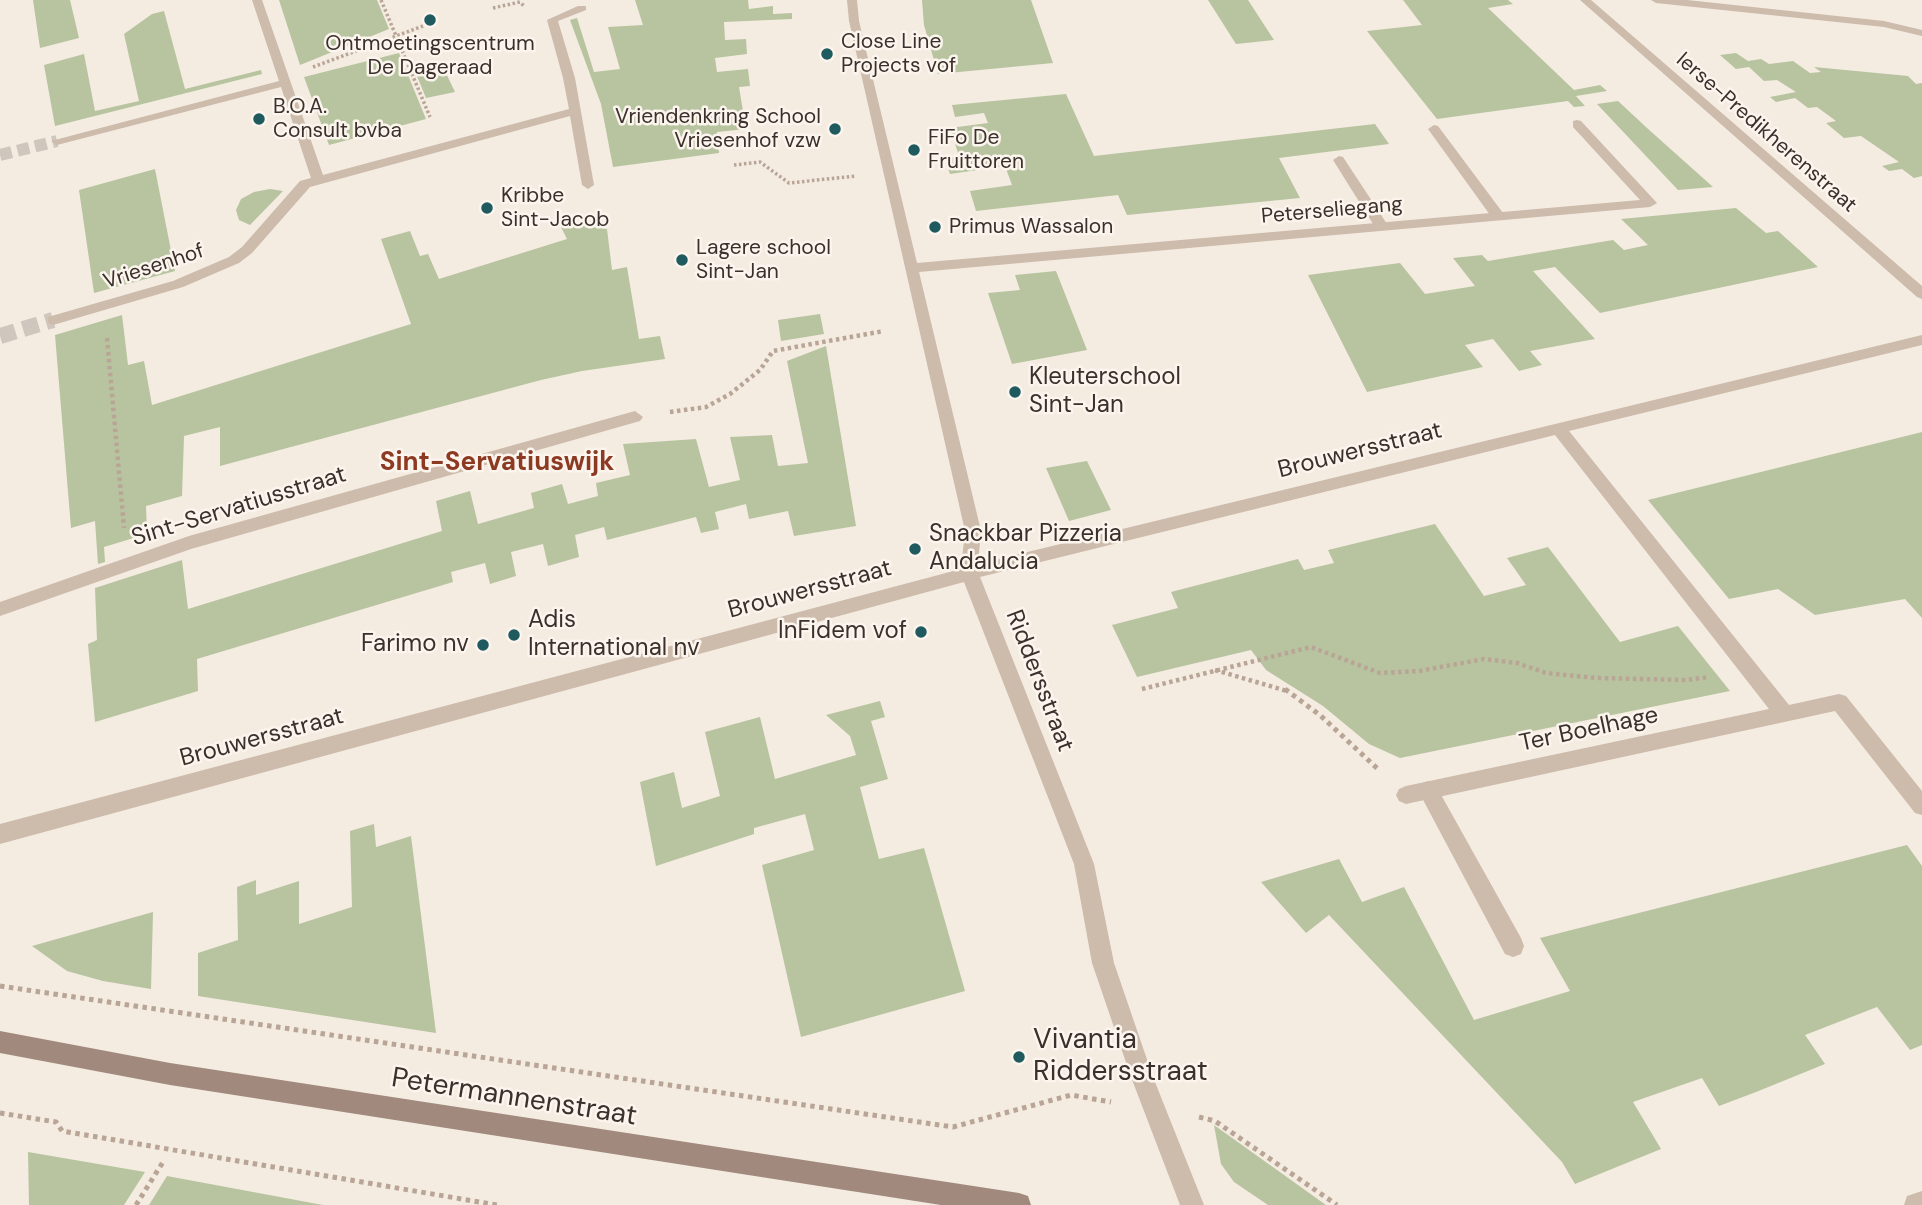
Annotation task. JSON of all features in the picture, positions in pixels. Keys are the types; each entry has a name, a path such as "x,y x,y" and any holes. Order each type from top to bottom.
{"street":[{"path":"257,0 318,180"},
{"name":"Riddersstraat","path":"852,0 854,21 973,531 969,572 1083,864 1103,963 1142,1077 1192,1205"},
{"name":"Ierse-Predikherenstraat","path":"1586,0 1922,294"},
{"path":"1656,0 1884,24 1922,33"},
{"path":"582,8 552,20 569,78 588,185"},
{"path":"57,141 283,80"},
{"name":"Vriesenhof","path":"53,320 178,284 234,260 247,250 304,184 575,111"},
{"name":"Peterseliegang","path":"912,268 1650,203 1577,124"},
{"path":"1434,129 1499,216"},
{"path":"1339,160 1382,227"},
{"name":"Brouwersstraat","path":"0,834 969,572 1922,340"},
{"name":"Sint-Servatiusstraat","path":"0,609 189,543 635,417"},
{"path":"1558,428 1784,713"},
{"name":"Ter Boelhage","path":"1406,795 1839,702 1922,806"},
{"path":"1428,790 1513,946"},
{"name":"Petermannenstraat","path":"0,1042 183,1076 1019,1205"},
{"path":"1916,1205 1922,1203"}],"path":[{"path":"381,0 434,127"},
{"path":"492,0 499,7"},
{"path":"283,80 423,26"},
{"path":"734,165 760,162 789,183 857,176"},
{"path":"635,417 706,407 745,384 760,370 773,351 884,331"},
{"path":"106,332 124,537"},
{"path":"1142,689 1311,647 1380,673 1419,671 1484,659 1517,663 1546,673 1596,678 1687,680 1752,673"},
{"path":"1214,670 1283,688 1321,716 1406,795"},
{"path":"0,986 953,1127 1071,1095"},
{"path":"0,1113 56,1122 62,1131 497,1205"},
{"path":"1215,1121 1337,1205"},
{"path":"136,1205 163,1162"}],"green space":[{"path":"33,0 70,0 79,38 40,48"},
{"path":"279,0 377,0 389,29 300,65"},
{"path":"635,0 748,0 749,9 773,6 773,14 792,13 792,19 724,22 725,40 746,39 747,54 715,58 717,72 748,69 750,86 739,87 746,129 717,132 719,153 613,167 601,104 570,20 577,18 594,72 620,69 608,27 643,25"},
{"path":"922,0 1031,0 1053,63 938,74 924,25"},
{"path":"1208,0 1248,0 1274,40 1236,44"},
{"path":"1403,0 1508,0 1513,4 1488,8 1574,90 1600,85 1607,91 1576,96 1585,106 1574,107 1568,101 1437,119 1367,31 1422,25"},
{"path":"164,11 185,89 261,70 262,74 55,126 44,65 84,54 95,111 139,101 124,34 152,14"},
{"path":"399,53 426,119 329,145 304,77"},
{"path":"1736,53 1748,61 1761,59 1769,64 1793,61 1810,73 1821,72 1814,67 1908,76 1916,84 1922,83 1922,176 1914,178 1902,169 1889,171 1882,166 1899,162 1861,136 1844,138 1826,123 1836,121 1817,107 1808,108 1795,98 1776,102 1770,97 1796,92 1777,80 1764,81 1749,67 1736,69 1720,55"},
{"path":"442,65 455,92 426,98 415,71"},
{"path":"1066,94 1094,156 1375,124 1389,144 1279,158 1300,198 1127,215 1118,195 976,211 970,191 1012,185 1005,166 950,174 945,159 959,156 950,128 988,123 984,113 955,117 952,105"},
{"path":"1618,101 1713,187 1678,190 1597,104"},
{"path":"155,169 175,271 94,293 79,190"},
{"path":"270,189 283,191 250,225 239,220 236,210 241,199 254,192"},
{"path":"1736,208 1766,233 1778,231 1818,267 1600,313 1555,267 1533,271 1595,339 1530,351 1542,365 1519,371 1493,339 1465,345 1483,367 1367,392 1308,275 1400,263 1425,294 1475,286 1453,258 1482,255 1488,261 1613,240 1624,250 1648,245 1621,219"},
{"path":"574,223 607,229 612,270 627,267 639,339 660,336 665,359 541,380 220,466 220,427 184,436 182,496 146,506 147,534 104,547 105,562 98,564 95,521 71,528 55,335 122,315 128,365 144,361 152,405 411,324 381,239 410,231 420,256 428,254 439,279 567,239 561,227"},
{"path":"1056,271 1087,350 1012,364 988,293 1020,290 1015,275"},
{"path":"820,314 824,334 781,341 778,320"},
{"path":"826,346 856,526 794,536 788,511 749,519 746,504 715,512 719,529 701,533 696,517 607,540 604,527 575,535 579,557 548,566 543,544 511,552 516,576 490,584 485,563 451,572 453,582 197,659 198,691 95,722 88,644 97,640 95,588 182,560 188,609 442,531 436,501 470,491 478,524 534,508 531,493 562,484 568,504 598,496 596,483 630,475 623,444 696,439 709,487 740,480 730,437 772,435 778,466 808,463 787,361"},
{"path":"1922,432 1922,618 1905,599 1815,615 1778,589 1729,599 1648,500"},
{"path":"1087,461 1111,510 1069,521 1046,468"},
{"path":"1435,524 1484,596 1526,585 1507,558 1548,547 1620,642 1678,626 1730,691 1400,758 1369,744 1323,706 1266,670 1251,650 1137,677 1112,625 1178,608 1171,592 1298,559 1304,570 1334,563 1328,550"},
{"path":"880,701 885,717 871,721 888,779 860,787 879,859 924,848 965,991 801,1037 762,865 814,850 805,814 754,828 754,834 656,866 640,782 674,772 682,808 720,796 705,732 760,717 775,779 856,755 850,736 826,715"},
{"path":"374,824 376,847 411,836 436,1033 198,996 198,953 238,940 237,887 256,880 256,895 299,881 299,924 352,907 350,831"},
{"path":"1907,845 1922,866 1922,1045 1910,1050 1877,1007 1805,1035 1825,1064 1756,1092 1719,1106 1702,1078 1633,1102 1661,1149 1575,1184 1562,1162 1329,915 1306,933 1261,882 1339,859 1362,902 1404,887 1474,1020 1570,991 1540,938"},
{"path":"153,912 151,989 103,981 67,971 32,946"},
{"path":"1214,1125 1326,1205 1268,1205 1234,1182 1221,1164"},
{"path":"28,1152 145,1172 124,1205 29,1205"},
{"path":"167,1176 210,1184 323,1205 149,1205"}],"tunnel":[{"path":"0,155 57,141"},
{"path":"0,336 53,320"}],"place":[{"name":"Ontmoetingscentrum De Dageraad","path":"430,20"},
{"name":"Close Line Projects vof","path":"827,54"},
{"name":"B.O.A. Consult bvba","path":"259,119"},
{"name":"Vriendenkring School Vriesenhof vzw","path":"835,129"},
{"name":"FiFo De Fruittoren","path":"914,150"},
{"name":"Kribbe Sint-Jacob","path":"487,208"},
{"name":"Primus Wassalon","path":"935,227"},
{"name":"Lagere school Sint-Jan","path":"682,260"},
{"name":"Kleuterschool Sint-Jan","path":"1015,392"},
{"name":"Snackbar Pizzeria Andalucia","path":"915,549"},
{"name":"InFidem vof","path":"921,632"},
{"name":"Adis International nv","path":"514,635"},
{"name":"Farimo nv","path":"483,645"},
{"name":"Vivantia Riddersstraat","path":"1019,1057"}],"district":[{"name":"Sint-Servatiuswijk","path":"497,463"}]}
